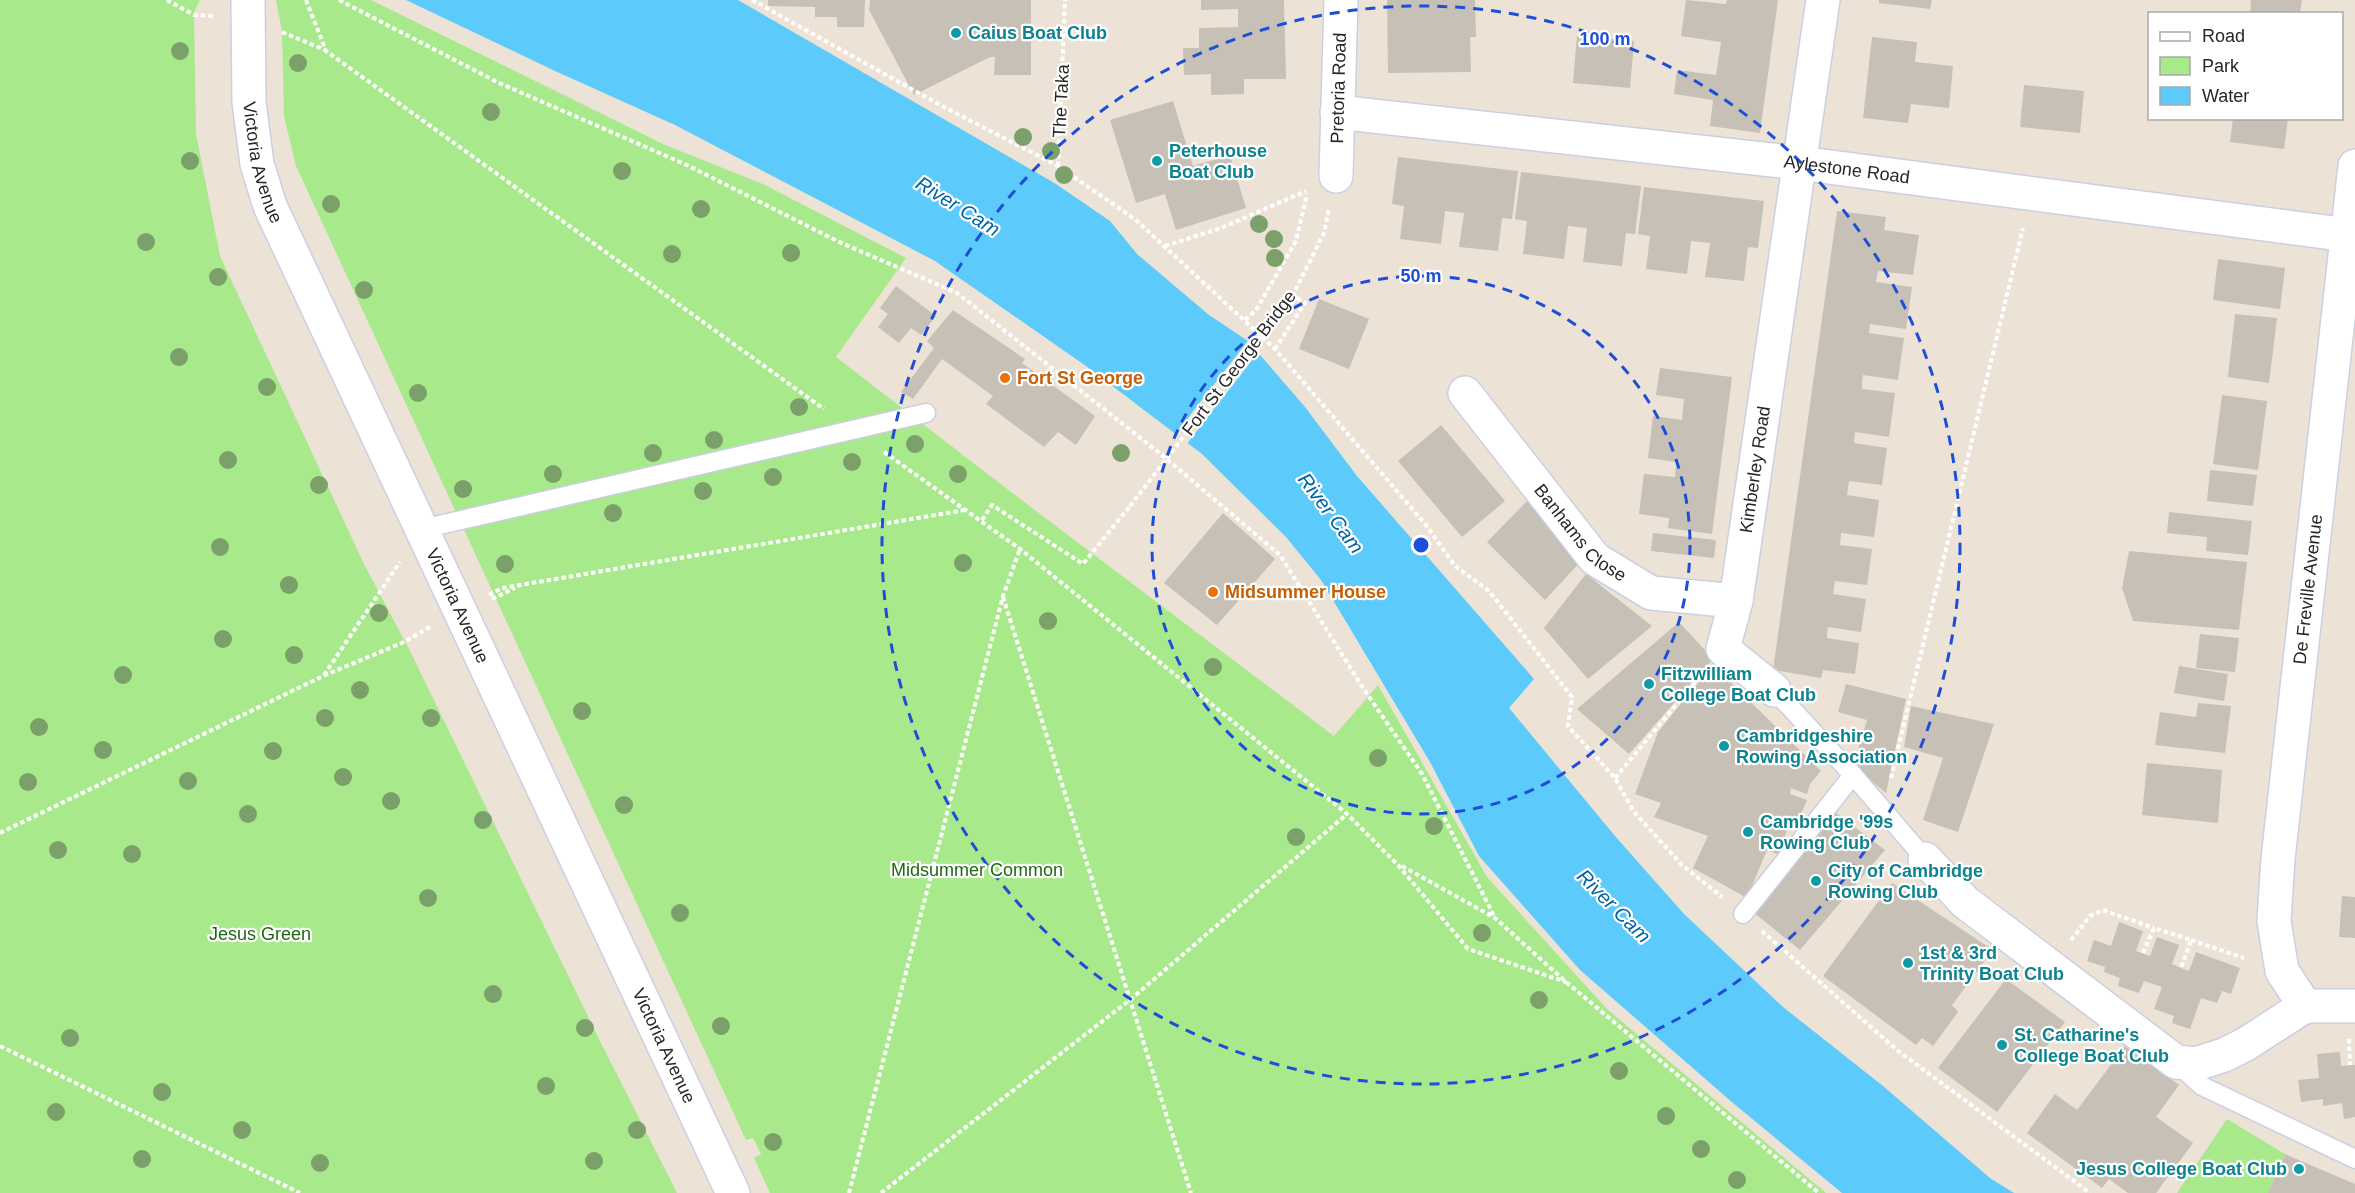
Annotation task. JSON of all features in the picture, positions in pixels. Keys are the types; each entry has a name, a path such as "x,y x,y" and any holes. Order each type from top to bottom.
{"street":[{"name":"Victoria Avenue","path":"248,0 249,102 257,164 270,206 734,1193"},
{"name":"Pretoria Road","path":"1336,176 1341,0"},
{"name":"Kimberley Road","path":"1723,649 1736,602 1822,0"},
{"name":"Aylestone Road","path":"1337,112 1799,163 2351,235"},
{"name":"De Freville Avenue","path":"2305,1005 2282,971 2274,921 2278,859 2351,235 2355,165"},
{"name":"Banhams Close","path":"1465,393 1595,559 1651,593 1736,602"},
{"path":"1723,649 1774,690"},
{"path":"1925,859 1965,902 2176,1062 2196,1064 2224,1055 2246,1044 2305,1005 2355,1006"}],"lane":[{"path":"422,529 926,413"},
{"path":"1774,690 1853,775 1925,859"},
{"path":"1743,914 1853,775"},
{"path":"2176,1062 2202,1086 2355,1159"}],"path":[{"path":"167,0 195,15"},
{"path":"306,0 326,51"},
{"path":"339,0 499,84 689,166 837,241 957,293 1162,455 1280,555 1361,685 1422,774 1495,918"},
{"path":"752,0 940,105 1058,166 1137,220 1275,349 1426,525 1455,566 1489,591"},
{"name":"The Taka","path":"1058,166 1065,0"},
{"path":"282,33 326,51 1020,549 1347,814 1398,865 1468,949 1566,982"},
{"name":"Fort St George Bridge","path":"982,520 992,505 1083,564 1293,294 1324,233 1336,176"},
{"path":"1165,246 1221,228 1307,191 1296,241 1256,310 1244,320"},
{"path":"1883,811 2030,193"},
{"path":"1275,349 1305,303 1293,294"},
{"path":"502,588 966,510"},
{"path":"323,676 422,529"},
{"path":"849,1193 1003,596 1020,549"},
{"path":"486,596 488,601 521,585"},
{"path":"1003,596 1191,1193"},
{"path":"0,832 323,676 404,642"},
{"path":"1615,778 1723,649"},
{"path":"881,1193 1131,999 1347,814"},
{"path":"1398,865 1495,918 1566,982 1819,1193"},
{"path":"2051,965 2090,916 2103,910 2243,958"},
{"path":"2143,953 2154,928"},
{"path":"2181,968 2191,940"},
{"path":"0,1046 300,1193"}],"green space":[{"name":"Jesus Green","path":"0,0 200,0 194,12 196,134 220,256 364,564 409,649 600,1041 677,1193 0,1193"},
{"name":"Midsummer Common","path":"276,0 371,0 663,144 765,185 906,258 836,357 1334,736 1378,685 1487,877 1608,1010 1826,1193 770,1193 754,1158 761,1154 753,1138 746,1140 296,166 284,116 282,31"},
{"path":"2227,1119 2285,1154 2268,1193 2177,1193"}],"water":[{"name":"River Cam","path":"406,0 738,0 1056,184 1110,221 1137,254 1209,315 1248,341 1305,407 1357,476 1534,679 1509,708 1615,836 1684,914 1783,1007 1883,1086 1990,1178 2014,1193 1842,1193 1733,1103 1580,970 1479,856 1430,762 1321,580 1286,537 1202,454 1086,366 935,261 675,125"}],"pier":[{"path":"1250,338 1260,350 1186,445 1174,436"}],"building":[{"path":"768,0 865,0 864,27 837,27 837,17 815,17 815,7 768,6"},
{"name":"Caius Boat Club","path":"870,0 1031,0 1031,75 994,75 995,57 990,57 914,95 869,10"},
{"path":"1201,0 1284,0 1286,79 1244,79 1244,94 1211,95 1211,74 1184,75 1183,48 1199,48 1199,28 1238,27 1238,9 1201,10"},
{"path":"1387,0 1475,0 1476,37 1470,37 1471,72 1388,73"},
{"path":"1686,0 1726,4 1727,0 1778,0 1760,133 1710,126 1713,100 1674,94 1677,70 1716,75 1721,42 1681,36"},
{"path":"1879,0 1932,0 1930,9 1879,3"},
{"path":"2251,0 2302,0 2300,12 2250,12"},
{"path":"1577,36 1634,41 1630,88 1573,83"},
{"path":"1872,37 1917,42 1915,62 1953,66 1949,108 1911,104 1908,123 1863,118"},
{"path":"2024,85 2084,91 2080,133 2020,127"},
{"name":"Peterhouse Boat Club","path":"1173,101 1193,166 1230,155 1246,208 1176,230 1165,194 1136,203 1110,120"},
{"path":"2233,120 2288,120 2284,149 2230,142"},
{"path":"1398,157 1518,171 1512,219 1502,218 1498,251 1459,247 1464,213 1445,211 1441,244 1400,239 1404,206 1392,204"},
{"path":"1521,172 1641,186 1635,234 1626,233 1622,266 1583,262 1587,228 1568,226 1564,259 1523,254 1527,221 1515,219"},
{"path":"1644,187 1764,201 1758,248 1748,247 1744,281 1705,277 1710,243 1691,241 1687,274 1646,269 1650,236 1638,234"},
{"path":"1837,211 1886,217 1884,230 1919,235 1913,275 1878,271 1876,282 1912,287 1906,329 1870,324 1869,333 1904,338 1898,380 1863,375 1862,389 1895,393 1889,437 1855,432 1854,443 1887,448 1882,485 1849,481 1847,495 1879,500 1874,537 1841,533 1840,545 1872,549 1867,585 1835,581 1833,594 1866,599 1861,632 1828,627 1827,633 1827,638 1859,643 1855,674 1823,670 1821,678 1773,670"},
{"path":"2218,259 2285,268 2280,309 2213,300"},
{"path":"896,286 936,316 921,335 911,328 899,343 878,327 888,314 880,308"},
{"path":"1319,299 1369,319 1349,369 1299,349"},
{"name":"Fort St George","path":"953,310 1025,359 1022,363 1095,416 1076,445 1058,432 1044,447 986,404 993,396 942,359 913,399 901,392 934,348 927,341"},
{"path":"2235,314 2277,318 2269,383 2228,377"},
{"path":"1660,368 1732,377 1712,534 1668,528 1669,518 1639,514 1644,474 1675,477 1676,462 1648,458 1653,416 1682,420 1684,399 1656,395"},
{"path":"2222,395 2267,401 2258,470 2213,464"},
{"path":"1441,425 1505,501 1462,537 1398,461"},
{"path":"2210,470 2257,475 2253,506 2207,501"},
{"path":"1527,501 1584,558 1545,600 1487,542"},
{"path":"2169,512 2252,521 2248,555 2206,551 2207,537 2167,533"},
{"path":"1223,513 1275,559 1217,625 1164,583"},
{"path":"1653,533 1716,540 1714,558 1651,551"},
{"path":"2129,551 2247,562 2239,630 2133,621 2122,588"},
{"path":"1586,574 1652,626 1588,679 1544,628"},
{"name":"Fitzwilliam College Boat Club","path":"1679,622 1713,659 1629,754 1577,709"},
{"path":"2200,634 2239,638 2235,672 2196,668"},
{"name":"Cambridgeshire Rowing Association","path":"1714,666 1821,771 1810,784 1807,794 1791,788 1790,794 1807,800 1795,828 1788,826 1779,855 1767,850 1747,898 1693,868 1708,836 1654,817 1661,803 1635,794 1658,732 1686,697 1691,698 1693,689"},
{"path":"2179,666 2228,674 2224,701 2174,693"},
{"path":"1846,684 1906,699 1886,793 1853,766 1867,720 1838,712"},
{"path":"2198,703 2231,706 2225,753 2155,745 2160,712 2196,717"},
{"path":"1911,706 1994,724 1958,832 1923,820 1943,758 1904,747"},
{"path":"2147,763 2222,770 2218,823 2142,815"},
{"name":"City of Cambridge Rowing Club","path":"1827,806 1885,850 1800,950 1753,912"},
{"name":"1st & 3rd Trinity Boat Club","path":"1892,883 1993,950 1952,1005 1958,1012 1933,1046 1922,1038 1916,1045 1823,976"},
{"path":"2342,896 2355,897 2355,938 2339,937"},
{"path":"2119,922 2143,931 2136,951 2150,956 2157,937 2179,945 2172,964 2189,971 2196,952 2240,968 2231,994 2222,991 2217,1003 2201,998 2190,1029 2172,1023 2174,1016 2154,1009 2162,987 2144,981 2139,993 2118,986 2120,978 2104,972 2105,967 2087,961 2094,940 2111,946"},
{"name":"St. Catharine's College Boat Club","path":"2006,979 2065,1022 1997,1112 1938,1068"},
{"path":"2125,1046 2179,1085 2156,1117 2193,1143 2156,1193 2128,1193 2109,1179 2102,1188 2027,1133 2055,1094 2077,1110"},
{"path":"2340,1052 2341,1066 2355,1065 2355,1117 2344,1119 2342,1103 2323,1106 2323,1099 2301,1102 2298,1080 2319,1078 2317,1054"},
{"name":"Jesus College Boat Club","path":"2285,1154 2355,1184 2355,1193 2268,1193"}],"place":[{"name":"Caius Boat Club","path":"956,33"},
{"name":"Peterhouse Boat Club","path":"1157,161"},
{"name":"Fort St George","path":"1005,378"},
{"name":"Midsummer House","path":"1213,592"},
{"name":"Fitzwilliam College Boat Club","path":"1649,684"},
{"name":"Cambridgeshire Rowing Association","path":"1724,746"},
{"name":"Cambridge '99s Rowing Club","path":"1748,832"},
{"name":"City of Cambridge Rowing Club","path":"1816,881"},
{"name":"1st & 3rd Trinity Boat Club","path":"1908,963"},
{"name":"St. Catharine's College Boat Club","path":"2002,1045"},
{"name":"Jesus College Boat Club","path":"2299,1169"}]}
